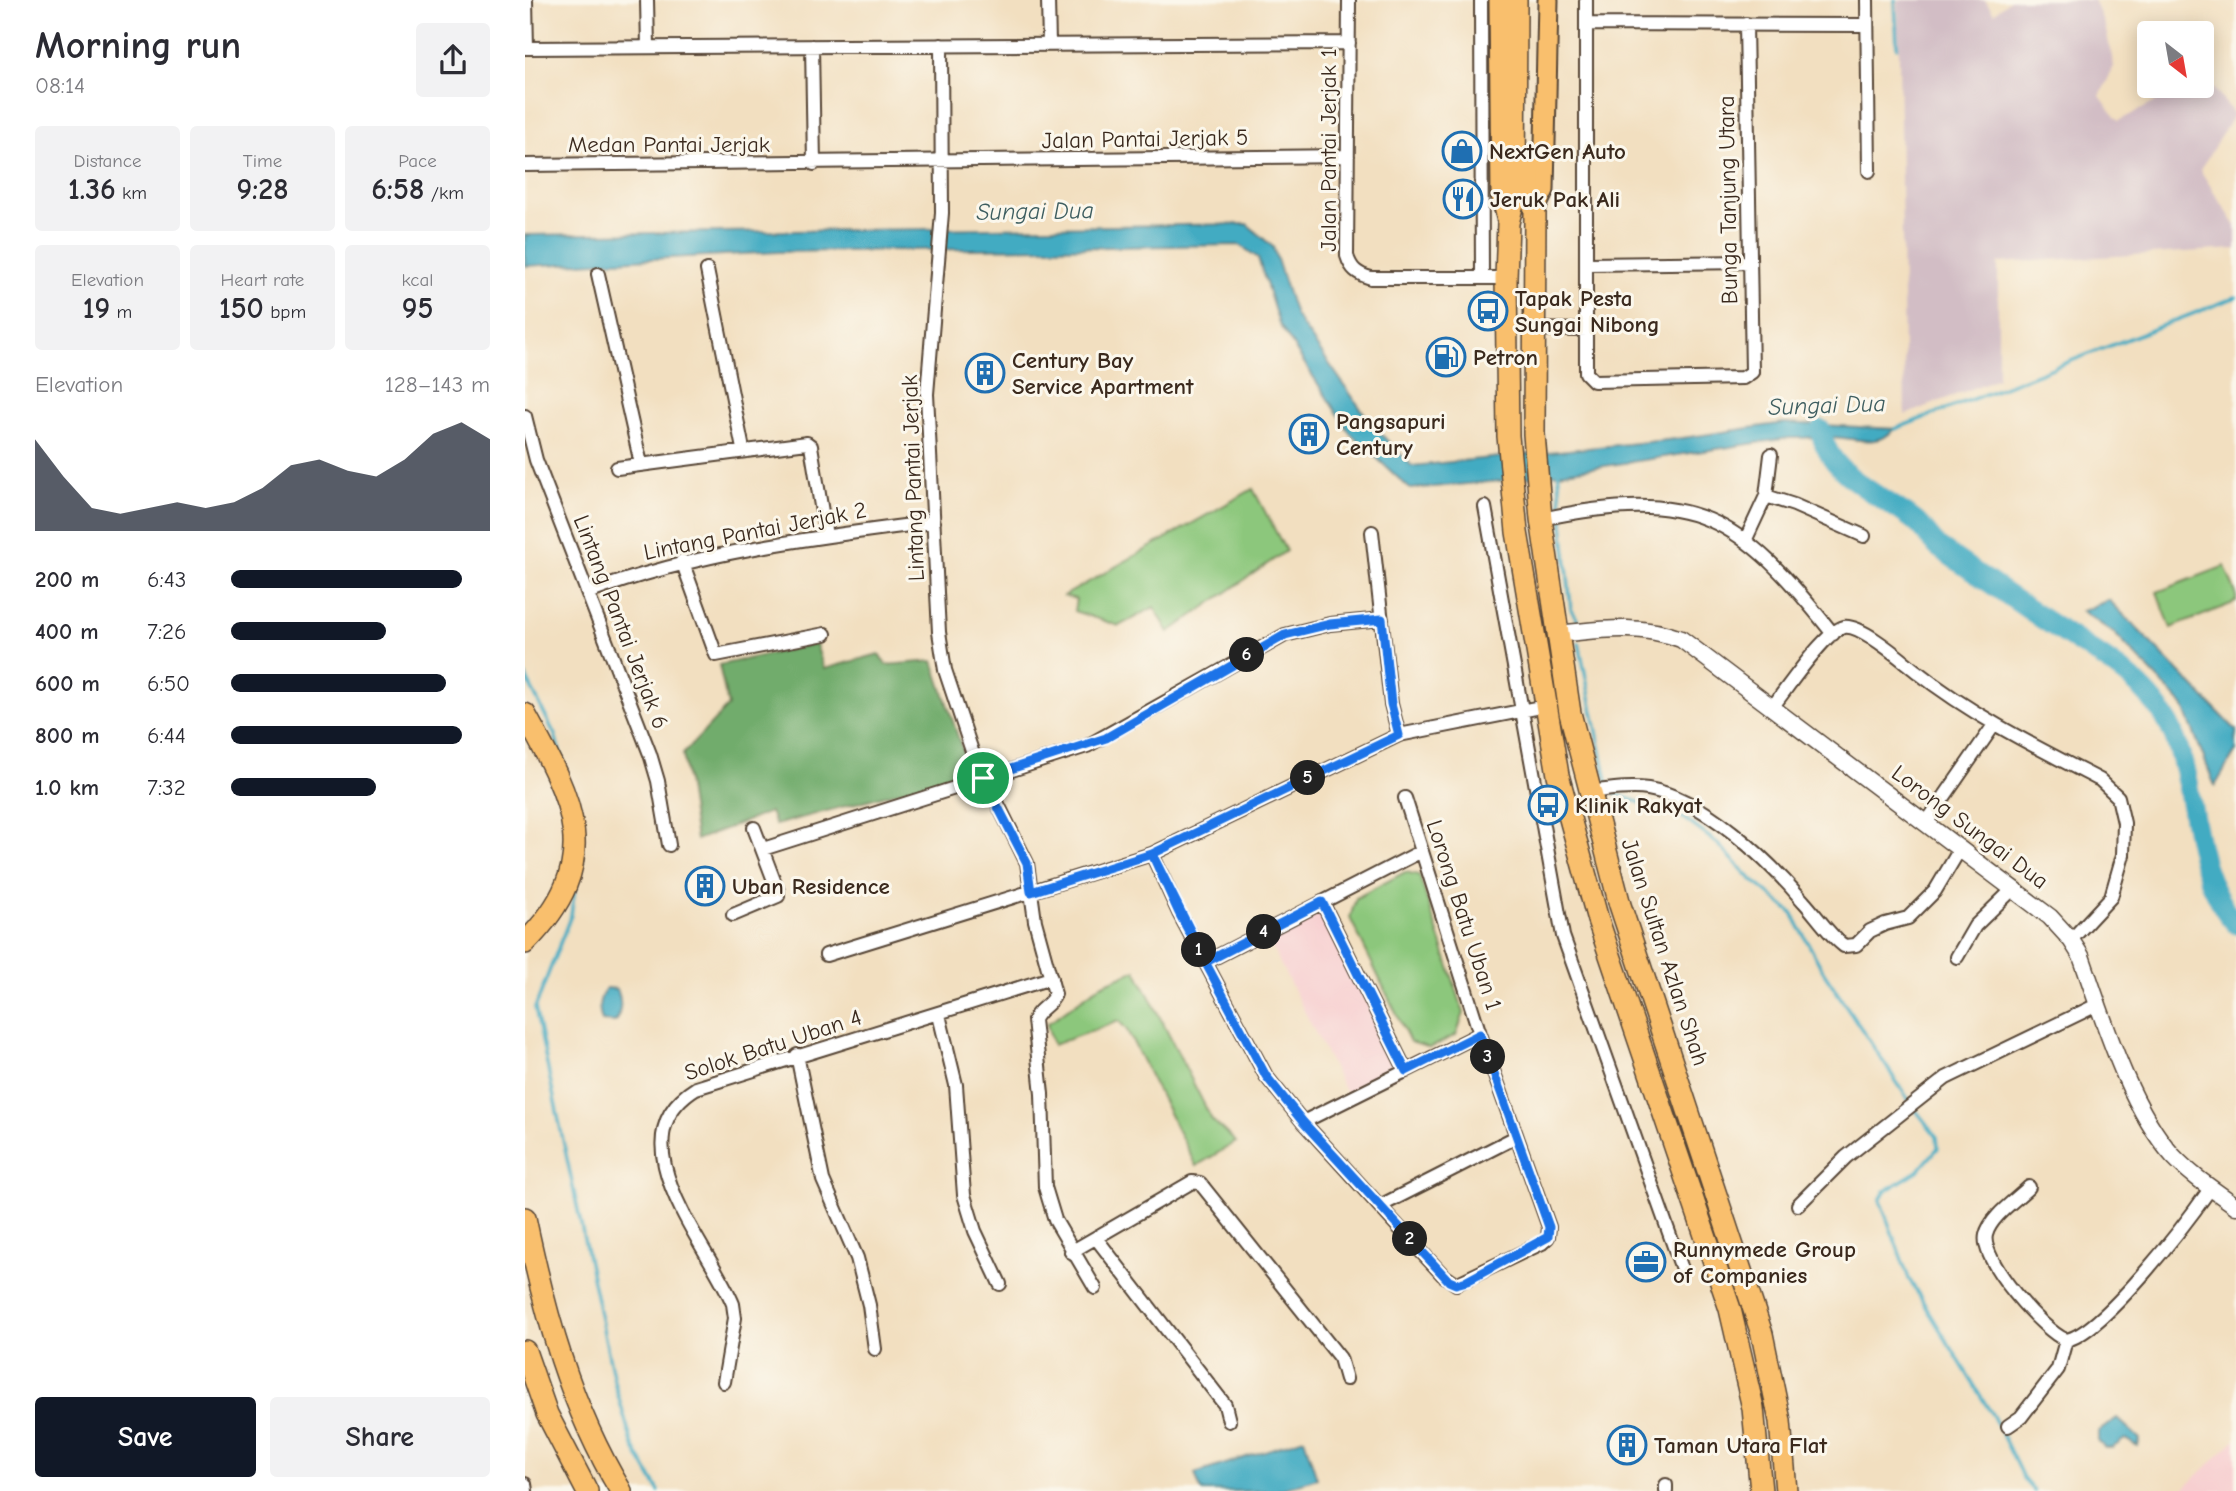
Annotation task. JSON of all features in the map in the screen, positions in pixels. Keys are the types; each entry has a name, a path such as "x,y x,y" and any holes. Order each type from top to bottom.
{"highway":[{"name":"Jalan Sultan Azlan Shah","path":"1516,0 1524,38 1529,191 1535,209 1532,330 1534,434 1538,485 1555,516 1556,635 1570,713 1597,791 1620,905 1762,1334 1780,1421 1786,1491"},
{"name":"Jalan Sultan Azlan Shah","path":"1531,0 1524,38 1515,195 1508,223 1506,278 1508,436 1517,531 1558,775 1590,895 1730,1308 1753,1408 1761,1491"},
{"path":"525,714 557,772 571,807 574,834 573,865 563,894 547,922 525,943"},
{"path":"525,1218 542,1296 562,1361 582,1415 621,1491"},
{"path":"525,1351 547,1414 587,1491"}],"main road":[{"name":"Jalan Sultan Azlan Shah","path":"1499,0 1501,195 1508,223"},
{"name":"Jalan Sultan Azlan Shah","path":"1535,209 1544,190 1548,0"}],"street":[{"path":"526,0 526,48 1349,43"},
{"path":"647,0 648,47"},
{"path":"1048,0 1049,44"},
{"name":"Jalan Pantai Jerjak 1","path":"1349,0 1347,256 1354,271 1371,278 1506,278"},
{"path":"1481,0 1482,278"},
{"path":"1532,330 1587,330 1585,0"},
{"path":"1867,0 1869,171"},
{"path":"1585,24 1867,25"},
{"name":"Bunga Tanjung Utara","path":"1587,330 1586,373 1594,381 1743,378 1751,374 1746,24"},
{"name":"Lintang Pantai Jerjak","path":"941,45 942,213 927,394 941,652 954,699 983,778 1027,863 1051,978"},
{"path":"813,46 814,164"},
{"name":"Jalan Pantai Jerjak 5","path":"942,163 1348,156"},
{"name":"Medan Pantai Jerjak","path":"525,165 942,163"},
{"path":"1588,264 1750,262"},
{"path":"707,270 743,449"},
{"path":"598,274 641,464"},
{"name":"Lintang Pantai Jerjak 6","path":"525,416 537,460 650,754 659,781 669,845"},
{"path":"617,468 796,442 810,444 826,536"},
{"path":"1746,539 1766,496 1771,454"},
{"path":"1766,496 1794,505 1864,536"},
{"path":"1485,507 1563,936 1682,1269"},
{"path":"1555,516 1670,507 1718,522 1746,539 1798,590 1833,634"},
{"name":"Lintang Pantai Jerjak 2","path":"587,593 682,561 826,536 934,522"},
{"path":"1372,532 1391,704 1399,735"},
{"path":"682,561 716,654 825,634"},
{"path":"763,849 1106,738 1285,635 1330,624 1382,619"},
{"path":"1773,706 1833,634 1848,627 1857,629 1892,652 1956,702 1994,725 2100,780 2118,797 2124,823 2123,855 2111,897 2071,940"},
{"name":"Lorong Sungai Dua","path":"1556,635 1629,628 1654,630 1681,639 2050,917 2071,940 2142,1111 2173,1156 2210,1189 2234,1201"},
{"path":"826,955 1152,854 1399,735 1546,706"},
{"path":"1926,823 1994,725"},
{"path":"1597,791 1619,788 1649,789 1685,801 1722,825 1803,900 1844,946 1856,945 1870,931 1908,918 1935,891 1961,849"},
{"name":"Lorong Batu Uban 1","path":"1152,854 1256,1062 1303,1122 1449,1281 1456,1284 1480,1275 1548,1237 1549,1227 1480,1034 1405,798"},
{"path":"733,915 778,896 754,828"},
{"path":"1206,962 1420,852"},
{"path":"1957,957 1975,926 2014,888"},
{"path":"1322,902 1406,1071"},
{"path":"1051,978 1055,994 1053,1001 1036,1013 1034,1020 1042,1094 1042,1173 1055,1220 1071,1252 1095,1289"},
{"name":"Solok Batu Uban 4","path":"724,1382 735,1318 733,1304 672,1193 664,1161 663,1141 667,1120 679,1100 696,1088 797,1055 939,1015 1051,978"},
{"path":"1798,1205 1846,1157 1946,1078 2099,1004"},
{"path":"939,1015 956,1085 964,1195 975,1231 1000,1284"},
{"path":"1303,1122 1480,1034"},
{"path":"797,1055 823,1180 857,1258 875,1349"},
{"path":"1380,1206 1516,1137"},
{"path":"1071,1252 1192,1182 1200,1183 1340,1358 1346,1379"},
{"path":"2029,1186 1994,1221 1986,1233 1985,1246 1996,1269 2051,1332 2066,1340 2083,1334 2157,1259 2210,1189"},
{"path":"1096,1238 1225,1405 1229,1421"},
{"path":"2008,1426 2021,1417 2058,1369 2066,1340"},
{"path":"525,1484 526,1491"}],"shaded area":[{"path":"1898,0 1985,0 1994,13 2010,0 2094,0 2105,26 2114,66 2100,96 2118,121 2163,98 2214,98 2214,88 2234,114 2200,170 2236,226 2236,249 1998,263 1998,378 1905,415"},
{"path":"1322,902 1406,1071 1349,1099 1264,932"},
{"path":"2236,1439 2236,1491 2181,1491"}],"green space":[{"path":"1253,489 1286,551 1169,632 1154,607 1119,626 1074,611 1076,599 1064,596"},
{"path":"2225,566 2236,594 2236,602 2171,628 2157,592"},
{"path":"816,644 824,669 879,654 886,665 933,661 966,761 960,775 775,825 770,812 696,840 683,754 728,706 719,665"},
{"path":"1405,872 1419,875 1464,1013 1456,1035 1430,1048 1410,1042 1350,918 1356,898"},
{"path":"1136,970 1212,1120 1236,1142 1196,1166 1127,1030 1119,1021 1053,1045 1047,1024 1101,985"}],"water":[{"path":"1247,224 1273,247 1295,315 1373,426 1412,466 1676,439 1784,423 1895,429 1880,439 1872,440 1789,438 1512,480 1410,489 1350,433 1279,324 1258,258 1240,245 778,252 525,266 525,235"},
{"path":"2109,600 2236,730 2236,751 2215,786 2183,705 2115,634 2082,611"},
{"path":"606,988 617,989 620,998 621,1006 615,1022 602,1021 599,1008"},
{"path":"2117,1418 2140,1439 2138,1446 2125,1439 2112,1448 2105,1448 2098,1441 2098,1432"},
{"path":"1304,1438 1317,1478 1277,1491 1201,1491 1195,1474"}],"waterway":[{"path":"1895,0 1897,47"},
{"name":"Sungai Dua","path":"1895,429 2236,297"},
{"path":"1821,430 1825,446 1834,460 1859,484 1916,522 1938,547 2103,658 2149,696 2171,729 2180,753 2209,879 2220,902 2236,924"},
{"path":"1558,469 1571,609 1577,619"},
{"path":"1579,643 1608,786"},
{"path":"525,675 555,735 565,770"},
{"path":"1615,794 1682,817 1717,843 1750,878 1792,913 1823,971 1910,1102"},
{"path":"575,888 571,915 535,1008 615,1385 633,1446 659,1491"},
{"path":"1914,1108 1937,1137 1938,1148 1919,1170 1885,1191 1880,1200 1909,1279 1993,1416 2024,1480 2034,1491"}],"place":[{"name":"NextGen Auto","path":"1462,151"},
{"name":"Jeruk Pak Ali","path":"1463,199"},
{"name":"Tapak Pesta Sungai Nibong","path":"1488,311"},
{"name":"Petron","path":"1446,357"},
{"name":"Century Bay Service Apartment","path":"985,373"},
{"name":"Pangsapuri Century","path":"1309,434"},
{"name":"Klinik Rakyat","path":"1548,805"},
{"name":"Uban Residence","path":"705,886"},
{"name":"Runnymede Group of Companies","path":"1646,1262"},
{"name":"Taman Utara Flat","path":"1627,1445"}],"route":[{"path":"983,778 1027,863 1031,892 1152,854 1179,913 1256,1062 1303,1122 1449,1281 1456,1284 1467,1281 1542,1243 1548,1237 1549,1227 1480,1034 1406,1071 1322,902 1206,962 1179,913 1152,854 1399,735 1391,704 1382,619 1330,624 1285,635 1106,738 983,778"}]}
